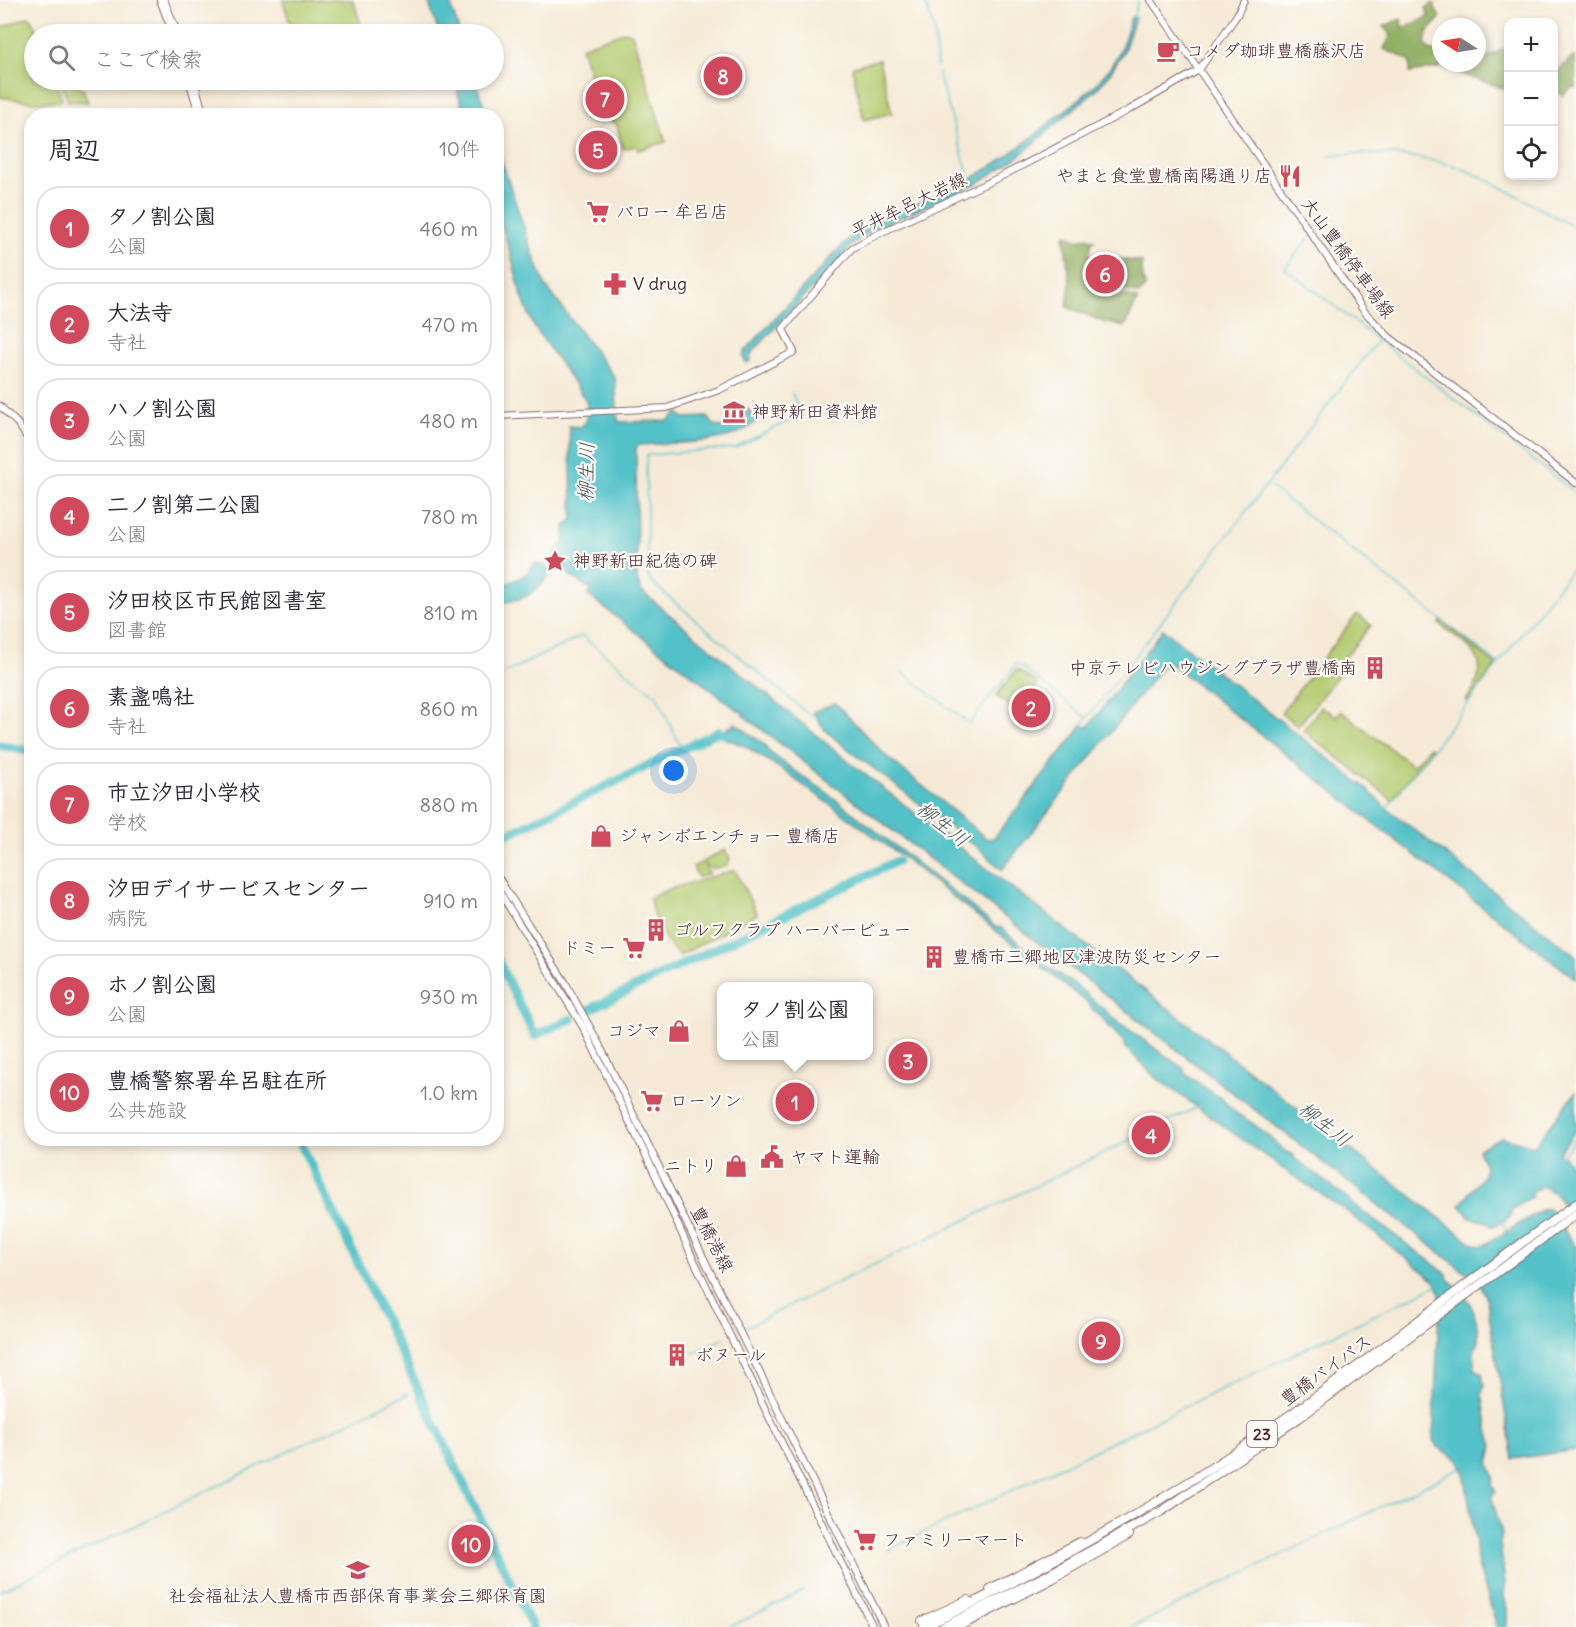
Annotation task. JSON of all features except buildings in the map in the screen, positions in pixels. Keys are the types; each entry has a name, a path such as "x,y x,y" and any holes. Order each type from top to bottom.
{"highway":[{"name":"豊橋バイパス","path":"923,1624 1060,1559 1232,1455 1576,1204"},
{"name":"豊橋バイパス","path":"943,1627 1049,1574 1162,1511 1299,1418 1576,1214"},
{"name":"23","path":"923,1624 1140,1511"},
{"name":"23","path":"958,1627 1101,1553 1162,1511"}],"main road":[{"path":"162,0 170,24"},
{"path":"162,0 173,24"},
{"name":"大山豊橋停車場線","path":"1151,0 1364,311 1388,336 1576,483"},
{"name":"平井牟呂大岩線","path":"504,416 667,408 719,390 794,352 783,329 852,248 1002,176 1129,110 1199,70 1237,15 1244,0"},
{"path":"193,90 199,108"},
{"path":"196,90 200,108"},
{"path":"0,406 24,433"},
{"name":"豊橋港線","path":"504,887 565,982 602,1048 884,1627"},
{"name":"豊橋港線","path":"504,899 583,1027 767,1413 873,1627"}],"green space":[{"path":"283,0 353,0 361,24 290,24"},
{"path":"1434,3 1441,17 1432,18 1432,27 1427,33 1425,44 1432,51 1432,69 1410,73 1410,61 1384,49 1391,35 1384,26 1401,19 1404,28 1429,17 1426,8"},
{"path":"28,17 31,18 34,24 24,24 24,90 59,90 62,99 60,101 33,102 0,97 0,28"},
{"path":"626,31 632,34 666,142 638,150 636,146 623,149 617,125 602,114 581,47"},
{"path":"1504,49 1504,89 1456,72 1486,72 1486,58"},
{"path":"1575,56 1576,88 1572,87 1563,95 1558,92 1558,71"},
{"path":"879,60 892,113 864,120 852,68"},
{"path":"64,90 83,90 88,102 68,101"},
{"path":"1066,234 1078,240 1087,237 1096,241 1092,241 1089,255 1142,262 1143,281 1146,286 1140,294 1123,290 1116,279 1105,272 1103,276 1099,276 1096,288 1099,293 1138,299 1125,327 1104,322 1067,307 1070,283 1064,237"},
{"path":"1357,614 1371,625 1339,665 1343,669 1298,726 1281,713"},
{"path":"1441,621 1496,665 1469,701 1466,700 1475,686 1479,664 1476,656 1461,640 1439,624"},
{"path":"1017,669 1038,684 1017,712 996,696"},
{"path":"1321,707 1336,716 1341,711 1413,766 1429,747 1432,749 1392,800 1303,730"},
{"path":"725,850 730,858 728,865 711,869 704,863 709,874 698,877 693,867"},
{"path":"735,870 757,914 679,956 660,929 650,898 667,890"}],"water":[{"path":"428,0 449,0 457,24 436,24"},
{"path":"1131,17 1135,18 1124,51 1096,90 1018,157 978,183 876,228 856,241 751,354 750,361 746,363 743,357 746,350 848,239 861,230 949,190 987,169 1021,146 1088,91 1104,75 1117,56"},
{"path":"457,90 478,90 485,108 463,108"},
{"name":"柳生川","path":"504,168 545,285 615,378 618,422 668,421 678,412 683,418 707,417 715,426 723,427 747,409 756,421 746,429 718,439 639,445 636,448 637,579 641,591 849,762 1472,1243 1485,1245 1543,1209 1550,1209 1576,1247 1576,1450 1513,1459 1486,1296 1478,1282 743,715 741,710 739,711 588,595 592,590 569,575 554,553 565,543 565,527 573,519 569,426 580,427 586,422 587,404 533,325 520,291 504,232"},
{"path":"535,563 542,566 544,564 549,571 549,576 531,593 504,602 504,585 524,576"},
{"path":"1163,629 1576,956 1576,979 1167,661 1002,870 983,852 844,746 825,730 813,712 835,703 886,756 987,839 994,838 1081,725 1088,727"},
{"path":"735,723 766,746 766,749 782,762 830,795 935,877 997,928 1000,927 1040,961 1078,987 1117,1021 1184,1069 1188,1076 1219,1097 1286,1152 1294,1155 1293,1157 1353,1204 1447,1274 1448,1280 1462,1291 1477,1323 1475,1369 1482,1373 1484,1386 1482,1394 1493,1446 1489,1464 1494,1476 1492,1486 1496,1491 1492,1499 1502,1533 1500,1543 1507,1627 1497,1627 1477,1561 1464,1472 1458,1459 1438,1447 1433,1440 1440,1293 1436,1282 1346,1211 1155,1077 1086,1002 900,855 778,767 747,747 717,735 716,732 720,729 726,731"},
{"path":"1576,1092 1576,1130 1558,1154 1565,1157 1576,1172 1576,1226 1555,1193 1542,1186 1531,1192 1533,1196 1511,1210 1511,1215 1505,1221 1492,1227 1488,1222 1470,1218 1460,1205 1483,1176 1485,1166 1478,1149 1501,1137 1534,1146"}],"waterway":[{"path":"924,0 934,28 937,67"},
{"path":"1133,19 1138,0"},
{"path":"938,73 968,173"},
{"path":"1330,156 1384,154 1442,163 1475,174 1500,186 1576,228"},
{"path":"1308,239 1285,268 1576,493"},
{"path":"1088,717 1378,340"},
{"path":"792,393 800,415 735,448 647,455 648,576 652,583 808,714 815,715"},
{"path":"1269,486 1497,663"},
{"path":"1385,810 1576,564"},
{"path":"504,673 582,636 657,696 682,750"},
{"path":"969,724 1017,663 1087,718 1082,726"},
{"path":"902,672 966,721"},
{"path":"504,836 719,731 726,735"},
{"path":"0,745 24,750"},
{"path":"588,1010 897,861"},
{"path":"504,973 535,1036"},
{"path":"538,1034 571,1019"},
{"path":"746,1327 1196,1108"},
{"path":"1562,1156 1576,1138"},
{"path":"302,1146 532,1627"},
{"path":"1502,1221 1508,1233"},
{"path":"888,1550 1439,1284"},
{"path":"693,1353 724,1338"},
{"path":"0,1591 409,1393"},
{"path":"1132,1627 1461,1468"},
{"path":"730,1627 803,1591"}],"place":[{"name":"コメダ珈琲豊橋藤沢店","path":"1168,51"},
{"name":"汐田デイサービスセンター","path":"723,76"},
{"name":"市立汐田小学校","path":"605,99"},
{"name":"汐田校区市民館図書室","path":"598,150"},
{"name":"やまと食堂豊橋南陽通り店","path":"1290,176"},
{"name":"バロー 牟呂店","path":"598,212"},
{"name":"素盞鳴社","path":"1105,274"},
{"name":"V drug","path":"615,284"},
{"name":"神野新田資料館","path":"734,412"},
{"name":"神野新田紀徳の碑","path":"555,561"},
{"name":"中京テレビハウジングプラザ豊橋南","path":"1375,668"},
{"name":"大法寺","path":"1031,708"},
{"name":"ジャンボエンチョー 豊橋店","path":"601,836"},
{"name":"ゴルフクラブ ハーバービュー","path":"656,930"},
{"name":"ドミー","path":"634,948"},
{"name":"豊橋市三郷地区津波防災センター","path":"934,957"},
{"name":"コジマ","path":"679,1031"},
{"name":"ハノ割公園","path":"908,1061"},
{"name":"ローソン","path":"652,1101"},
{"name":"タノ割公園","path":"795,1102"},
{"name":"二ノ割第二公園","path":"1151,1135"},
{"name":"ヤマト運輸","path":"772,1157"},
{"name":"ニトリ","path":"736,1166"},
{"name":"ホノ割公園","path":"1101,1341"},
{"name":"ボヌール","path":"677,1355"},
{"name":"ファミリーマート","path":"865,1540"},
{"name":"豊橋警察署牟呂駐在所","path":"471,1544"},
{"name":"社会福祉法人豊橋市西部保育事業会三郷保育園","path":"358,1570"}]}
